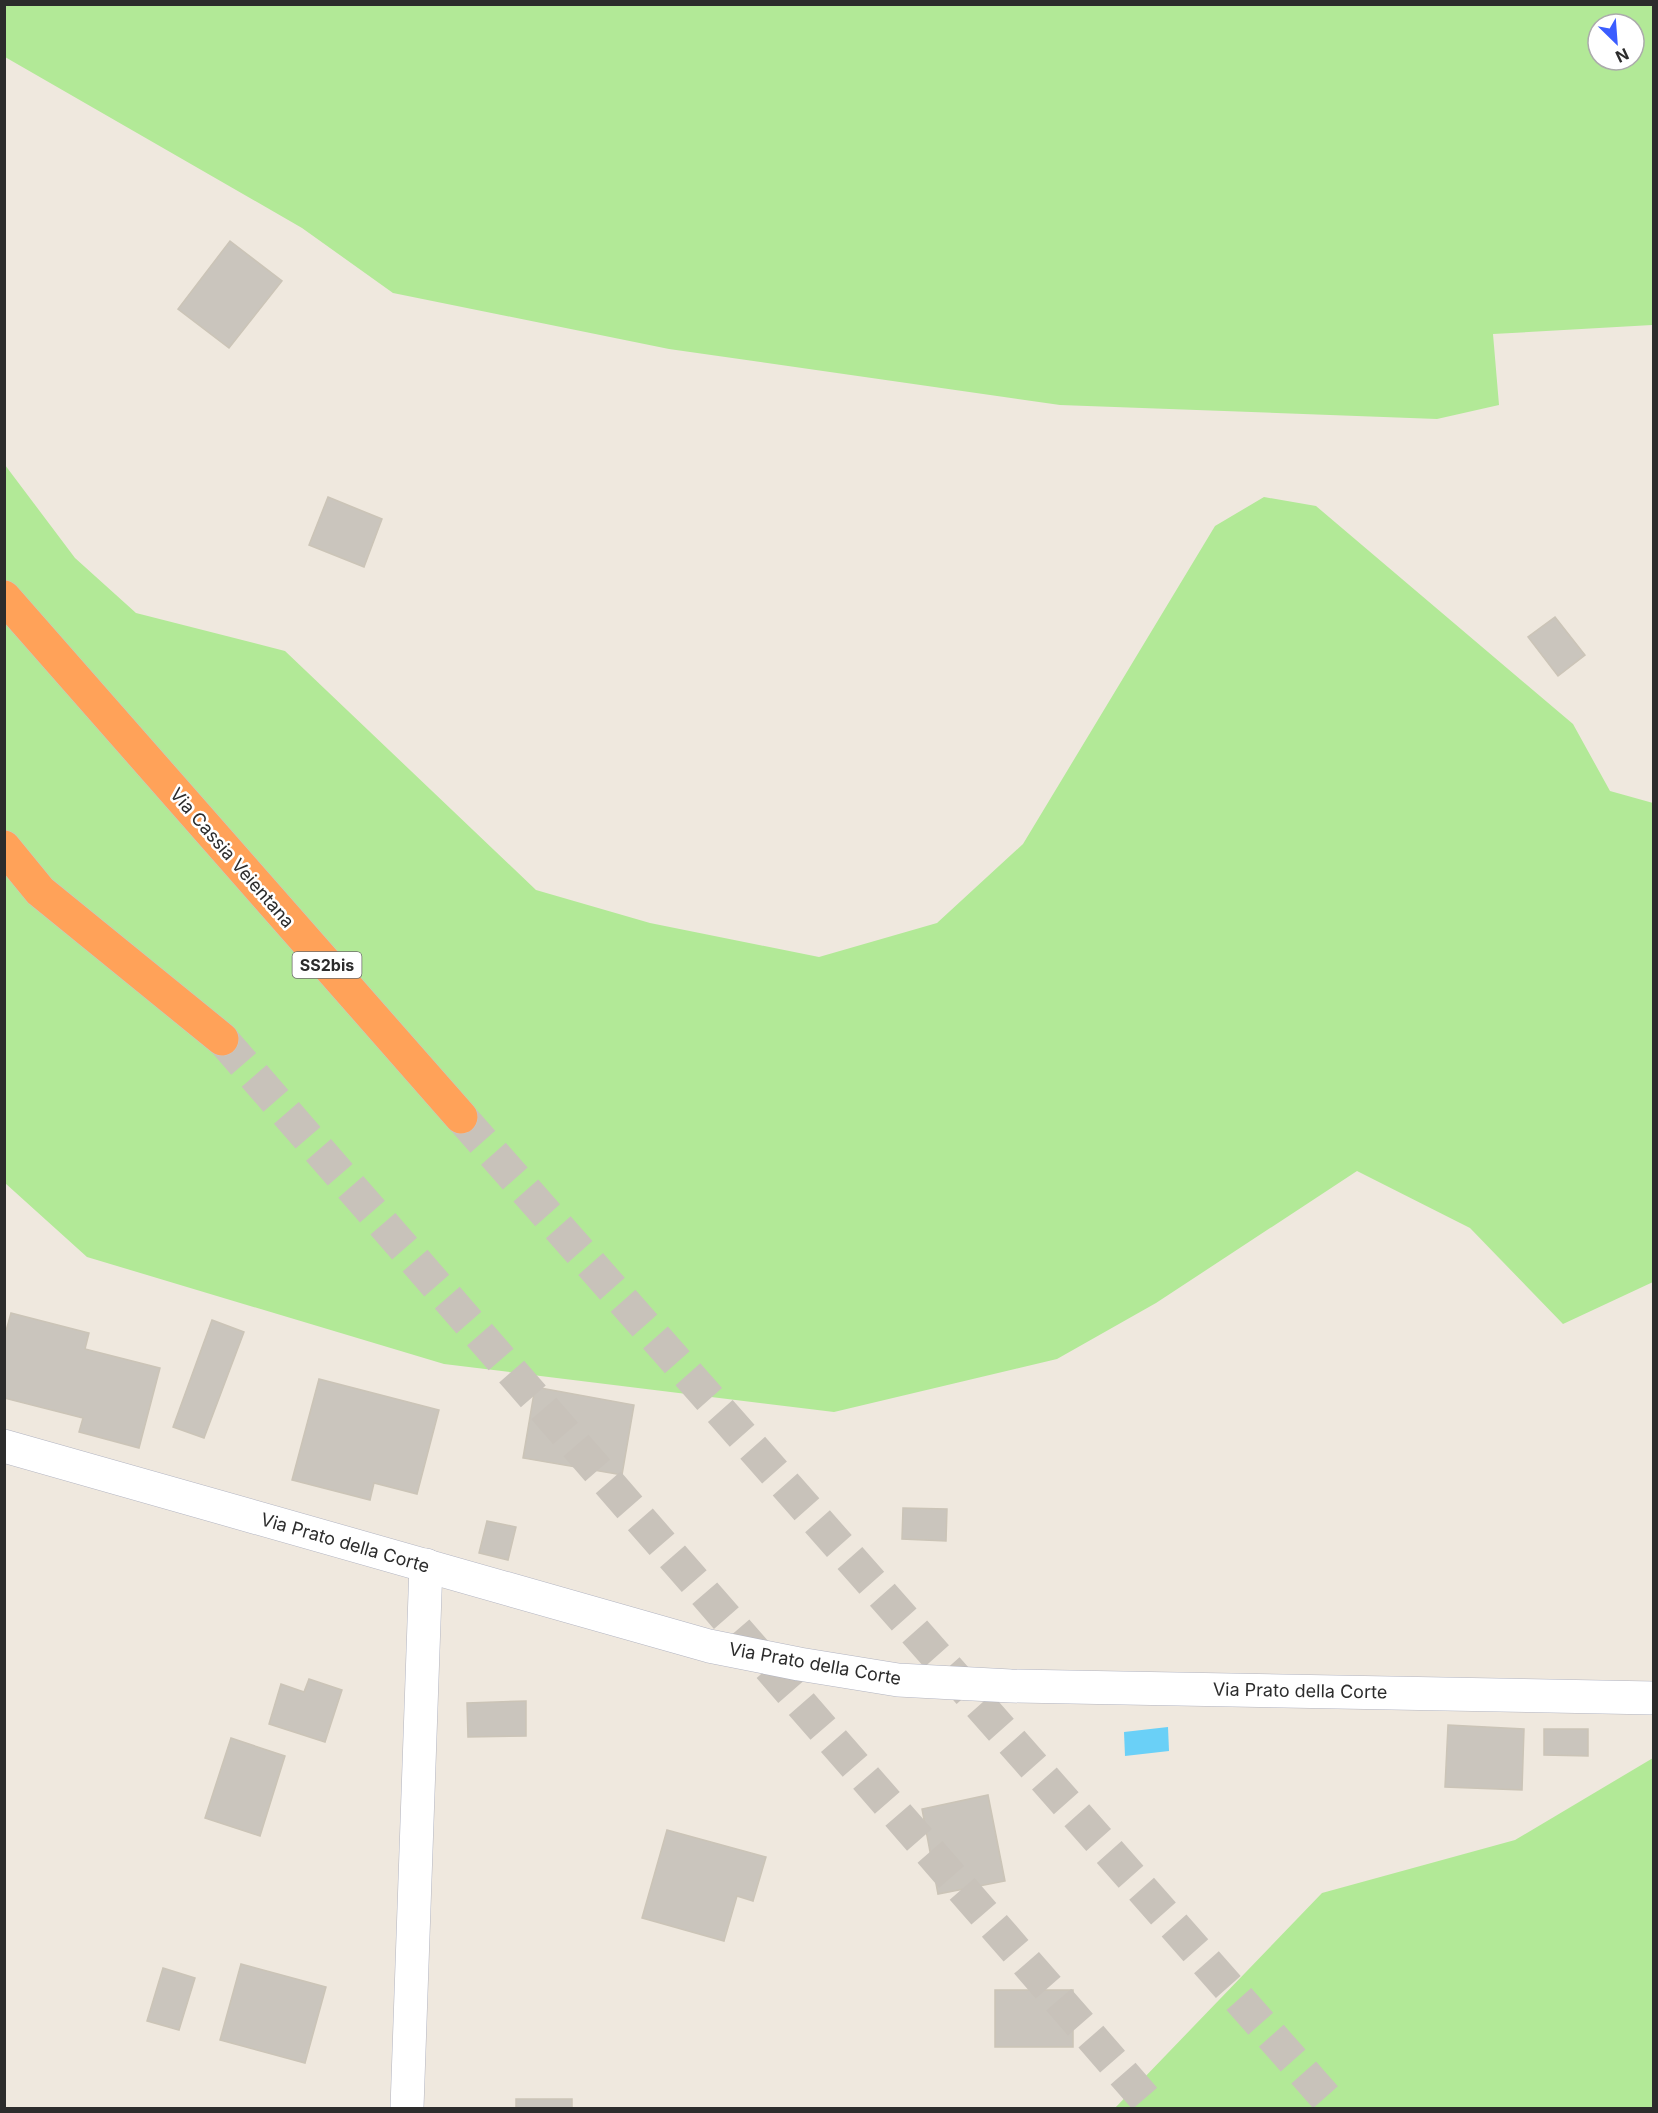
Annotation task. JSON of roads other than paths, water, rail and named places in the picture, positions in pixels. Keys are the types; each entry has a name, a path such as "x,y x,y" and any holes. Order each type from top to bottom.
{"highway":[{"name":"Via Cassia Veientana","path":"4,597 461,1117"},
{"path":"4,847 40,891 222,1039"}],"street":[{"name":"Via Prato della Corte","path":"4,1446 709,1646 898,1680 1023,1686 1653,1698"},
{"path":"407,2109 426,1565"}],"water":[{"path":"1168,1727 1169,1751 1125,1756 1124,1732"}],"tunnel":[{"path":"222,1039 1153,2108"},
{"path":"461,1117 1335,2108"}]}
